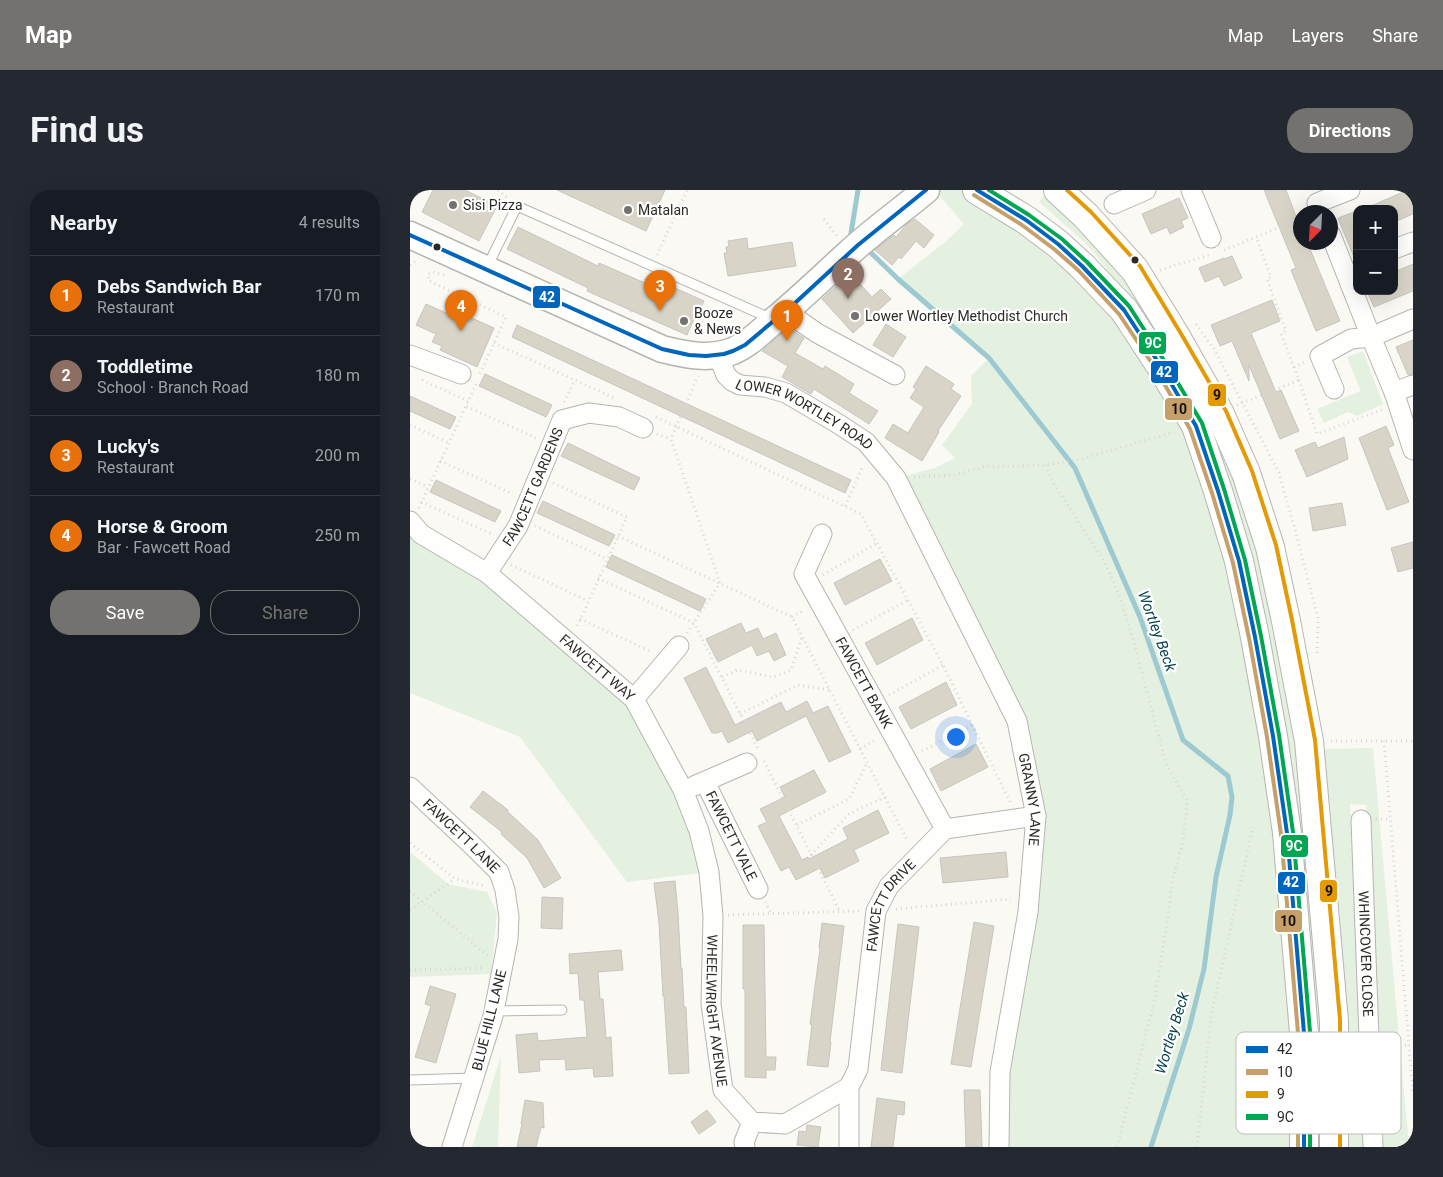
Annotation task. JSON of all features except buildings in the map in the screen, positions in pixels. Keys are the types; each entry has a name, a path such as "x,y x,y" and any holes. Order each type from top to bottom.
{"highway":[{"path":"977,190 1026,220 1058,244 1124,310 1162,368 1196,426 1239,561 1256,637 1287,833 1304,1032"},
{"path":"998,190 1026,220"},
{"path":"1058,190 1086,216 1135,270 1220,414 1246,473 1270,547 1309,741 1334,1032"},
{"path":"1304,1134 1304,1147"},
{"path":"1334,1134 1334,1147"}],"street":[{"path":"410,235 621,332 662,349 704,357 734,351 746,344 860,244 905,199 926,190"},
{"path":"1114,204 1146,190"},
{"path":"1191,190 1213,248"},
{"path":"1317,202 1350,190"},
{"path":"1398,248 1413,242"},
{"path":"1338,247 1351,267 1371,337 1396,398 1413,450"},
{"path":"780,316 817,333 896,375"},
{"path":"1334,389 1320,356 1351,339 1371,337 1413,319"},
{"path":"410,355 462,374"},
{"name":"LOWER WORTLEY ROAD","path":"718,355 726,375 732,382 740,385 765,387 786,393 866,442 896,478"},
{"path":"1396,398 1413,384"},
{"name":"FAWCETT GARDENS","path":"492,566 521,519 562,420 589,413 647,421"},
{"name":"GRANNY LANE","path":"896,478 1017,721 1027,817 1028,912 1000,1072 999,1147"},
{"name":"FAWCETT WAY","path":"411,522 422,534 492,566 569,643 634,699 683,790 699,830 709,872"},
{"path":"809,583 804,574 822,534"},
{"name":"FAWCETT BANK","path":"809,583 945,829"},
{"path":"634,699 673,653"},
{"name":"FAWCETT VALE","path":"683,790 747,763"},
{"name":"FAWCETT VALE","path":"705,782 758,888"},
{"name":"FAWCETT LANE","path":"410,787 499,872 506,890"},
{"path":"945,829 1027,817"},
{"name":"WHINCOVER CLOSE","path":"1361,820 1368,1032"},
{"name":"FAWCETT DRIVE","path":"849,1087 858,1069 876,911 889,886 945,829"},
{"name":"WHEELWRIGHT AVENUE","path":"709,872 713,916 711,1004 723,1090 752,1122"},
{"name":"BLUE HILL LANE","path":"452,1147 494,1011 508,939 509,917 506,890"},
{"path":"745,1147 744,1142 752,1122 785,1124 849,1087"},
{"path":"849,1087 849,1147"},
{"name":"WHINCOVER CLOSE","path":"1372,1134 1373,1147"}],"lane":[{"path":"486,269 518,206 652,265 780,316"},
{"path":"494,1011 562,1010"},
{"path":"410,1080 474,1078"}],"path":[{"path":"621,332 687,190"},
{"path":"1160,270 1213,248 1256,237 1293,221"},
{"path":"1256,237 1271,277 1267,279 1286,331 1281,334 1317,434 1396,398"},
{"path":"411,522 506,317 429,281 428,274 433,272 449,277"},
{"path":"494,343 618,399"},
{"path":"418,378 468,401"},
{"path":"1220,414 1242,402 1299,380"},
{"path":"695,384 671,439 720,583"},
{"path":"466,406 552,445"},
{"path":"647,421 677,426 861,514 943,665 972,725 1027,817"},
{"path":"410,425 449,443"},
{"path":"896,478 954,475 983,468 1047,465 1081,459 1196,426"},
{"path":"845,506 871,448"},
{"path":"440,460 528,501"},
{"path":"1047,465 1051,478 1106,565 1118,592 1135,645 1167,766 1187,800 1182,846 1172,881 1155,998 1117,1147"},
{"path":"539,476 626,517 569,643"},
{"path":"410,479 428,487"},
{"path":"421,502 508,541"},
{"path":"521,519 607,559"},
{"path":"618,536 792,617 917,858"},
{"path":"809,583 877,543"},
{"path":"492,566 588,602"},
{"path":"598,578 694,622 840,912"},
{"path":"580,619 673,653 720,583"},
{"path":"839,637 908,600"},
{"path":"722,677 737,670 773,677 791,670 802,637"},
{"path":"875,703 943,665"},
{"path":"740,714 798,685 830,690"},
{"path":"906,759 972,725"},
{"path":"1309,741 1413,741"},
{"path":"1384,741 1413,1095"},
{"path":"796,825 849,799 867,762"},
{"path":"811,855 849,814 885,796"},
{"path":"1197,1147 1211,1016 1253,827"},
{"path":"410,843 455,879 506,890"},
{"path":"410,910 455,879"},
{"path":"410,891 502,968"},
{"path":"713,916 876,911 1028,897"},
{"path":"410,970 502,968"},
{"path":"1401,1045 1409,1045"}],"green space":[{"path":"935,190 977,190 1026,220 1162,368 1255,637 1291,1032 1236,1032 1236,1134 1301,1134 1302,1147 999,1147 1032,851 1017,721 896,478 935,468 955,458 942,445 972,404 971,376 989,358 898,279 944,243 964,224"},
{"path":"1045,194 1118,264 1209,415 1098,257 1082,240 1039,202"},
{"path":"1363,351 1383,404 1357,416 1348,412 1324,423 1317,409 1361,391 1347,357"},
{"path":"1211,421 1232,469 1252,527 1279,642 1303,789 1319,934 1322,1032 1311,1032 1208,432"},
{"path":"410,521 634,699 709,872 627,882 520,737 410,693"},
{"path":"1373,748 1399,1032 1375,1032 1366,805 1350,804 1361,1032 1338,1032 1320,749"},
{"path":"410,852 448,884 487,892 497,913 491,974 410,977"},
{"path":"501,1056 498,1147 472,1147 474,1141"},
{"path":"1401,1058 1409,1147 1380,1147 1379,1134 1401,1134"},
{"path":"1313,1134 1325,1134 1325,1147 1313,1147"},
{"path":"1345,1134 1365,1134 1366,1147 1346,1147"}],"waterway":[{"name":"Wortley Beck","path":"855,237 851,233 858,190"},
{"name":"Wortley Beck","path":"866,248 898,279 989,358 1075,468 1140,617 1183,740 1228,776 1232,797 1230,815 1216,877 1204,969 1189,1029 1151,1147"}],"transit line":[{"name":"42","path":"410,235 662,349 689,355 706,356 724,354 745,345 795,303 858,245 926,190"},
{"name":"42","path":"977,190 1026,220 1058,244 1124,310 1162,368 1196,426 1239,561 1273,736 1287,833 1304,1032"},
{"name":"9C","path":"989,190 1029,215 1062,239 1129,306 1202,423 1245,560 1279,735 1293,832 1310,1032"},
{"name":"9","path":"1067,190 1091,212 1140,266 1180,332 1226,411 1252,471 1276,545 1315,740 1340,1032"},
{"name":"10","path":"974,195 1022,225 1054,249 1078,270 1119,314 1157,371 1190,429 1233,563 1267,737 1281,834 1298,1032"},
{"name":"10","path":"1298,1134 1298,1147"},
{"name":"42","path":"1304,1134 1304,1147"},
{"name":"9C","path":"1310,1134 1310,1147"},
{"name":"9","path":"1340,1134 1340,1147"}],"place":[{"name":"Sisi Pizza","path":"453,205"},
{"name":"Matalan","path":"628,210"},
{"name":"Toddletime","path":"848,299"},
{"name":"Lucky's","path":"660,311"},
{"name":"Lower Wortley Methodist Church","path":"855,316"},
{"name":"Booze & News","path":"684,321"},
{"name":"Horse & Groom","path":"461,331"},
{"name":"Debs Sandwich Bar","path":"787,341"}]}
